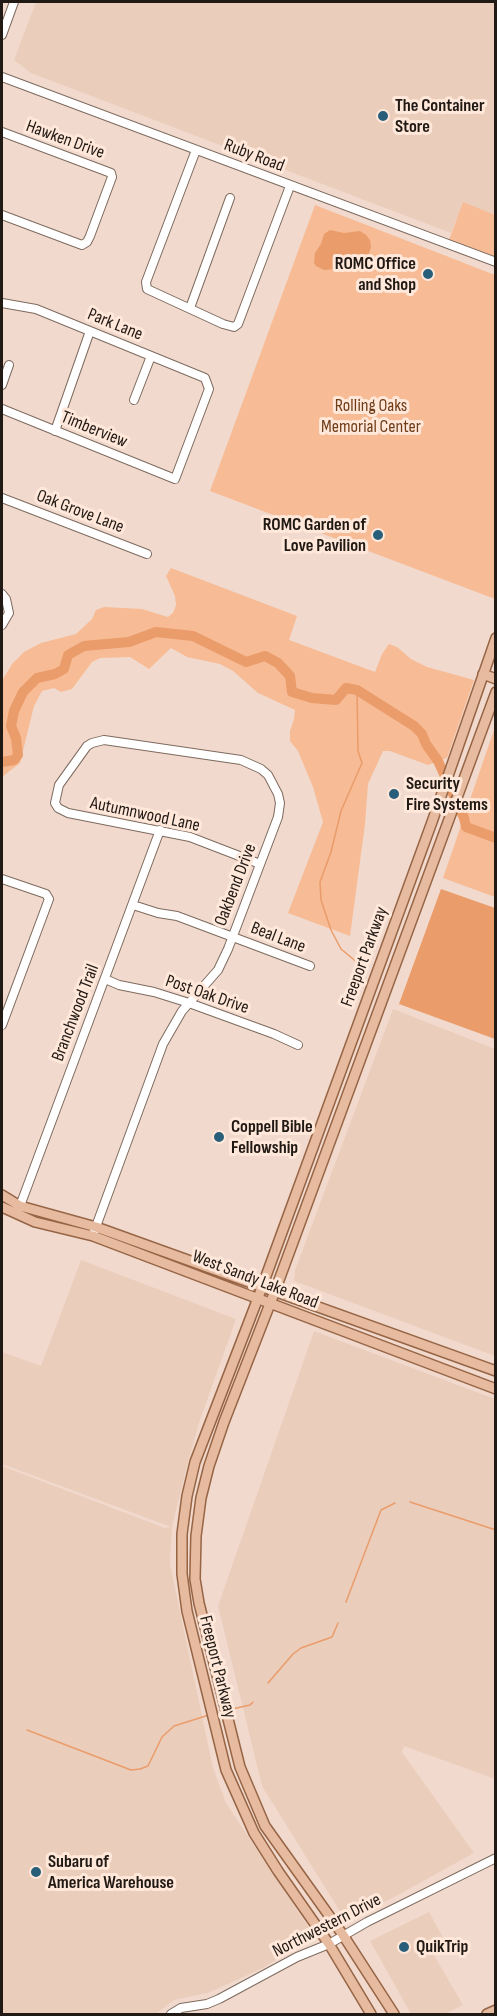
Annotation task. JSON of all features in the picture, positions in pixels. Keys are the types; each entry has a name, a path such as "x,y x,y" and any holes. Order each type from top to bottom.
{"main road":[{"name":"Freeport Parkway","path":"371,2014 329,1944 254,1833 226,1770 187,1611 182,1574 182,1534 187,1496 195,1462 258,1298 436,811 495,638"},
{"path":"483,674 495,679"},
{"name":"Freeport Parkway","path":"394,2014 343,1935 265,1826 240,1767 199,1603 195,1579 196,1536 208,1466 276,1291 495,692"},
{"path":"359,1020 373,1025"},
{"path":"328,1107 341,1112"},
{"path":"297,1190 311,1195"},
{"name":"West Sandy Lake Road","path":"2,1196 20,1206 262,1286 495,1371"},
{"name":"West Sandy Lake Road","path":"2,1207 35,1222 94,1232 495,1389"},
{"path":"423,1362 426,1346"},
{"path":"211,1417 224,1422"},
{"path":"488,2014 494,2012"}],"street":[{"path":"2,35 14,2"},
{"name":"Ruby Road","path":"2,77 495,262"},
{"name":"Hawken Drive","path":"2,132 111,172 111,182 90,236 82,245 2,215"},
{"path":"196,150 146,282 147,289 224,324 234,327 238,324 290,186"},
{"path":"190,308 230,198"},
{"name":"Park Lane","path":"2,303 36,309 205,378 209,389 175,479"},
{"path":"55,431 90,331"},
{"path":"134,400 151,356"},
{"path":"2,385 9,365"},
{"name":"Timberview","path":"2,409 175,479"},
{"name":"Oak Grove Lane","path":"2,498 147,554"},
{"path":"2,594 9,605 9,613 3,624"},
{"name":"Oakbend Drive","path":"58,808 55,803 59,785 79,755 92,742 104,740 241,760 261,769 268,775 280,803 278,817 233,937 218,970 174,1023 159,1054 94,1232"},
{"name":"Autumnwood Lane","path":"58,808 78,816 190,837 260,864"},
{"name":"Branchwood Trail","path":"20,1206 160,830"},
{"path":"2,879 46,894 49,899 4,1008 2,1025"},
{"name":"Beal Lane","path":"133,905 177,916 310,966"},
{"name":"Post Oak Drive","path":"105,979 119,985 154,992 189,1003 274,1034 297,1045"},
{"name":"Northwestern Drive","path":"171,2014 181,2008 219,2000 297,1957 329,1944 495,1858"}],"shaded area":[{"name":"The Container Store","path":"36,2 495,2 495,215 463,203 451,233 31,73 14,60"},
{"path":"330,230 344,233 360,231 366,235 371,247 365,267 346,271 324,270 316,266 315,253 324,234"},
{"path":"441,889 495,908 495,1039 399,1004"},
{"path":"393,1009 495,1049 495,1356 294,1281 295,1270"},
{"path":"81,1260 236,1319 199,1423 187,1466 172,1527 170,1564 213,1768 226,1803 315,1937 261,1969 208,1993 174,2000 156,2014 2,2014 2,1466 165,1528 171,1527 2,1464 2,1352 41,1366"},
{"path":"314,1331 495,1399 495,1779 404,1746 402,1752 474,1853 368,1910 352,1913 344,1918 262,1786 218,1606"},
{"path":"429,1912 445,1941 431,1950 463,2005 445,2014 411,2014 370,1941"}],"green space":[{"path":"463,202 495,215 495,259 449,240"},
{"name":"Rolling Oaks Memorial Center","path":"315,205 495,275 495,599 210,491"},
{"path":"171,568 297,616 289,640 375,672 389,644 427,667 474,680 447,758 428,765 390,751 383,751 368,784 350,936 288,913 323,822 313,787 298,751 290,741 295,710 258,693 233,671 220,664 187,657 171,648 149,669 130,657 100,658 92,662 72,689 61,692 54,688 42,691 34,706 20,763 2,777 2,681 12,664 24,652 41,643 76,634 92,619 96,610 104,607 142,609 168,617 173,613 176,605 175,596 166,576"},
{"path":"495,727 496,897 443,878"}],"waterway":[{"path":"2,762 14,760 18,755 16,738 11,726 14,711 23,692 37,678 55,674 64,669 68,655 84,646 129,642 156,632 193,636 246,662 265,656 278,663 290,676 292,692 312,698 336,700 346,688 357,690 414,726 422,734 438,761 466,827 496,838"},
{"path":"357,690 358,751 362,763 341,811 331,852 320,882 321,900 331,930 341,949 358,963"},
{"path":"410,1502 496,1530"},
{"path":"346,1602 381,1510 395,1503"},
{"path":"268,1683 301,1648 332,1637 338,1623"},
{"path":"228,1710 250,1705 253,1702"},
{"path":"27,1730 131,1770 148,1766 162,1737 174,1726 209,1715"}],"place":[{"name":"The Container Store","path":"383,116"},
{"name":"ROMC Office and Shop","path":"428,274"},
{"name":"ROMC Garden of Love Pavilion","path":"378,535"},
{"name":"Security Fire Systems","path":"394,794"},
{"name":"Coppell Bible Fellowship","path":"219,1137"},
{"name":"Subaru of America Warehouse","path":"36,1872"},
{"name":"QuikTrip","path":"404,1947"}]}
